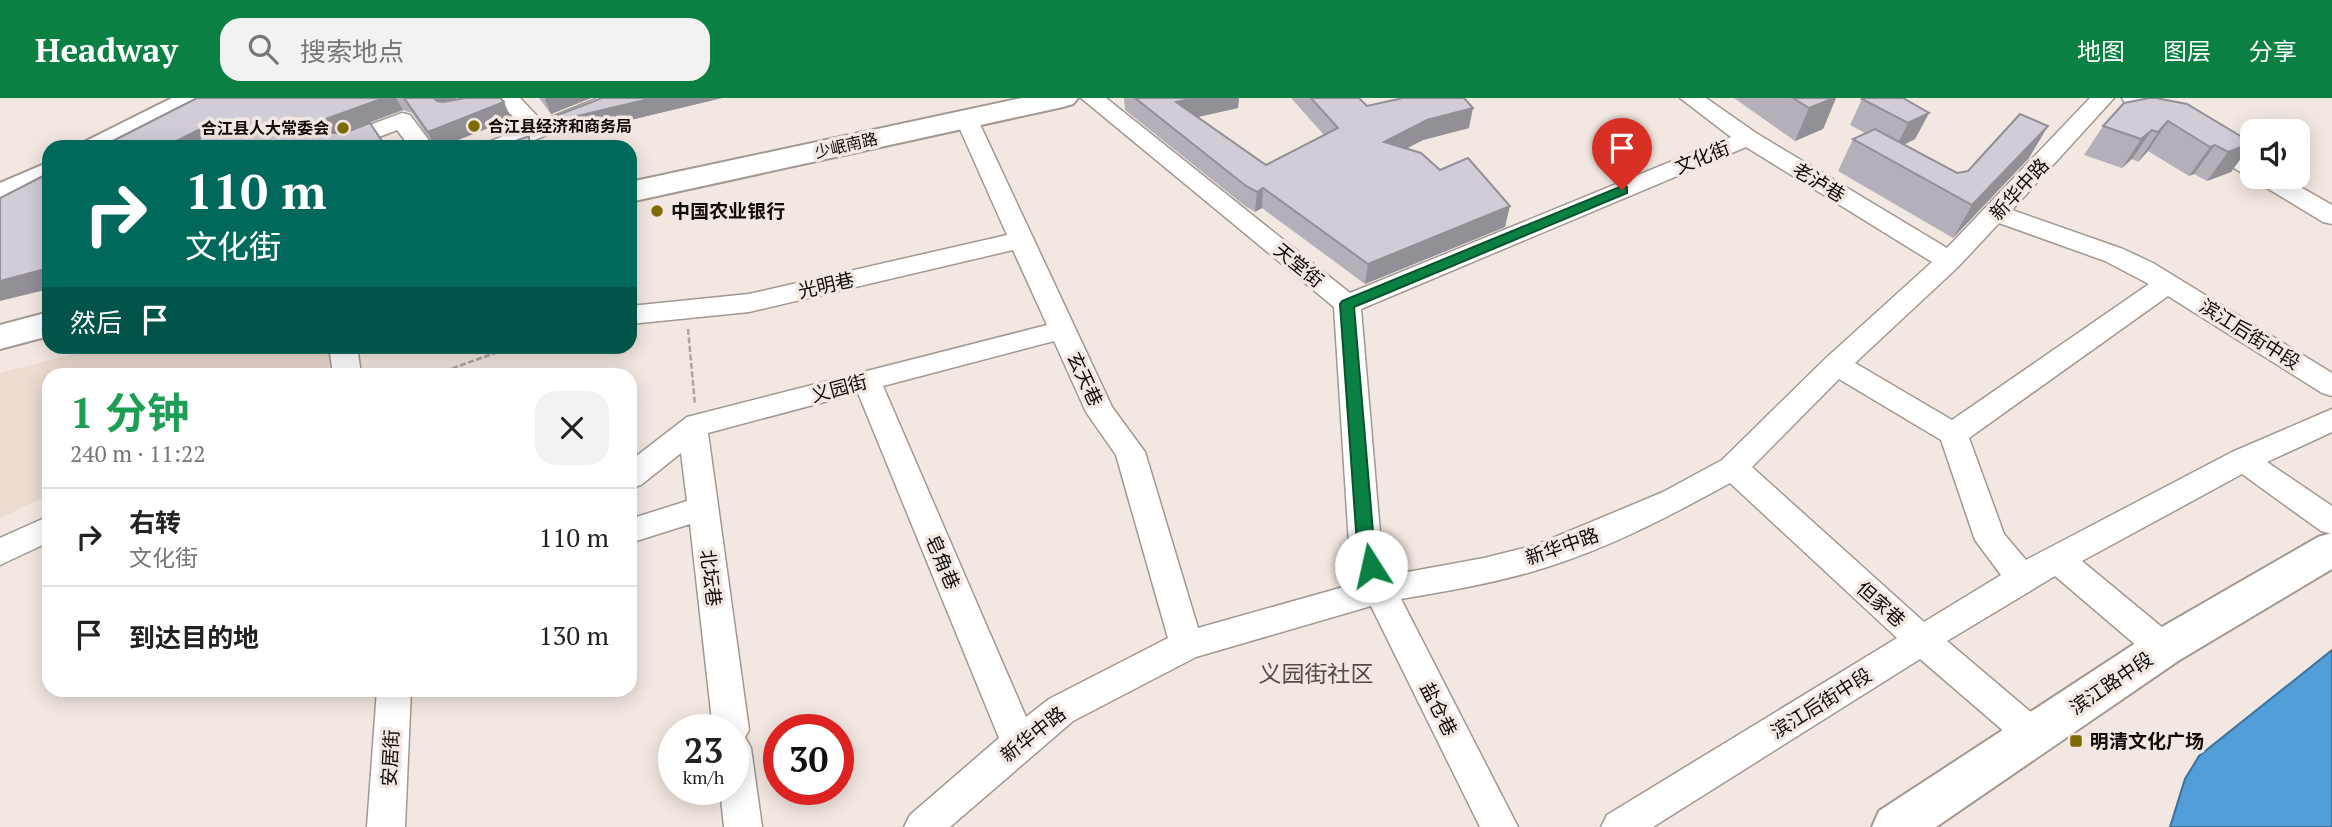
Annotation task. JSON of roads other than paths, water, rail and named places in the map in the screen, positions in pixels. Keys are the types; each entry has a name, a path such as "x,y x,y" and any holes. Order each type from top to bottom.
{"main road":[{"path":"94,140 177,98"},
{"path":"111,140 195,98"},
{"name":"少岷南路","path":"637,190 793,144 956,108 1063,98"},
{"name":"少岷南路","path":"637,164 793,144"},
{"path":"0,187 42,166"},
{"path":"0,195 42,174"},
{"path":"0,322 42,312"},
{"path":"0,337 42,326"},
{"name":"滨江路中段","path":"1896,827 2163,648 2332,549"}],"street":[{"path":"507,98 539,131"},
{"path":"516,140 618,98"},
{"name":"天堂街","path":"1092,98 1347,304"},
{"name":"老泸巷","path":"1690,98 1748,138 1949,261"},
{"name":"新华中路","path":"923,827 958,814 1019,743 1061,710 1187,645 1380,590 1484,571 1540,556 1590,538 1674,500 1733,468 1836,365 1997,213 2103,98"},
{"path":"2133,98 2240,162"},
{"name":"玄天巷","path":"956,108 1100,412 1130,452 1187,645"},
{"path":"372,139 402,120 417,140"},
{"name":"文化街","path":"1347,304 1748,138"},
{"path":"2286,189 2332,216"},
{"name":"滨江后街中段","path":"1997,213 2114,255 2168,283 2332,386"},
{"name":"光明巷","path":"637,313 749,303 1020,240"},
{"path":"1953,434 2168,283"},
{"path":"1347,304 1365,544 1380,590"},
{"name":"义园街","path":"637,472 695,426 1062,330"},
{"path":"1836,365 1953,434 1991,540 2022,578"},
{"name":"皂角巷","path":"867,381 1019,743"},
{"name":"滨江后街中段","path":"1620,827 2022,578 2243,460 2332,420"},
{"name":"北坛巷","path":"695,426 702,508 729,714"},
{"path":"2243,460 2332,522"},
{"name":"但家巷","path":"1733,468 1923,641 2034,735"},
{"path":"637,529 702,508"},
{"path":"0,551 42,531"},
{"path":"2057,559 2163,648"},
{"name":"盐仓巷","path":"1380,590 1499,827"},
{"name":"安居街","path":"386,827 394,697"},
{"path":"740,805 743,827"}],"water":[{"path":"2332,650 2332,827 2170,827 2185,779 2199,756"}],"place":[{"name":"合江县经济和商务局","path":"474,126"},
{"name":"合江县人大常委会","path":"343,128"},
{"name":"中国农业银行","path":"657,211"},
{"name":"明清文化广场","path":"2076,741"}],"district":[{"name":"义园街社区","path":"1316,674"}]}
